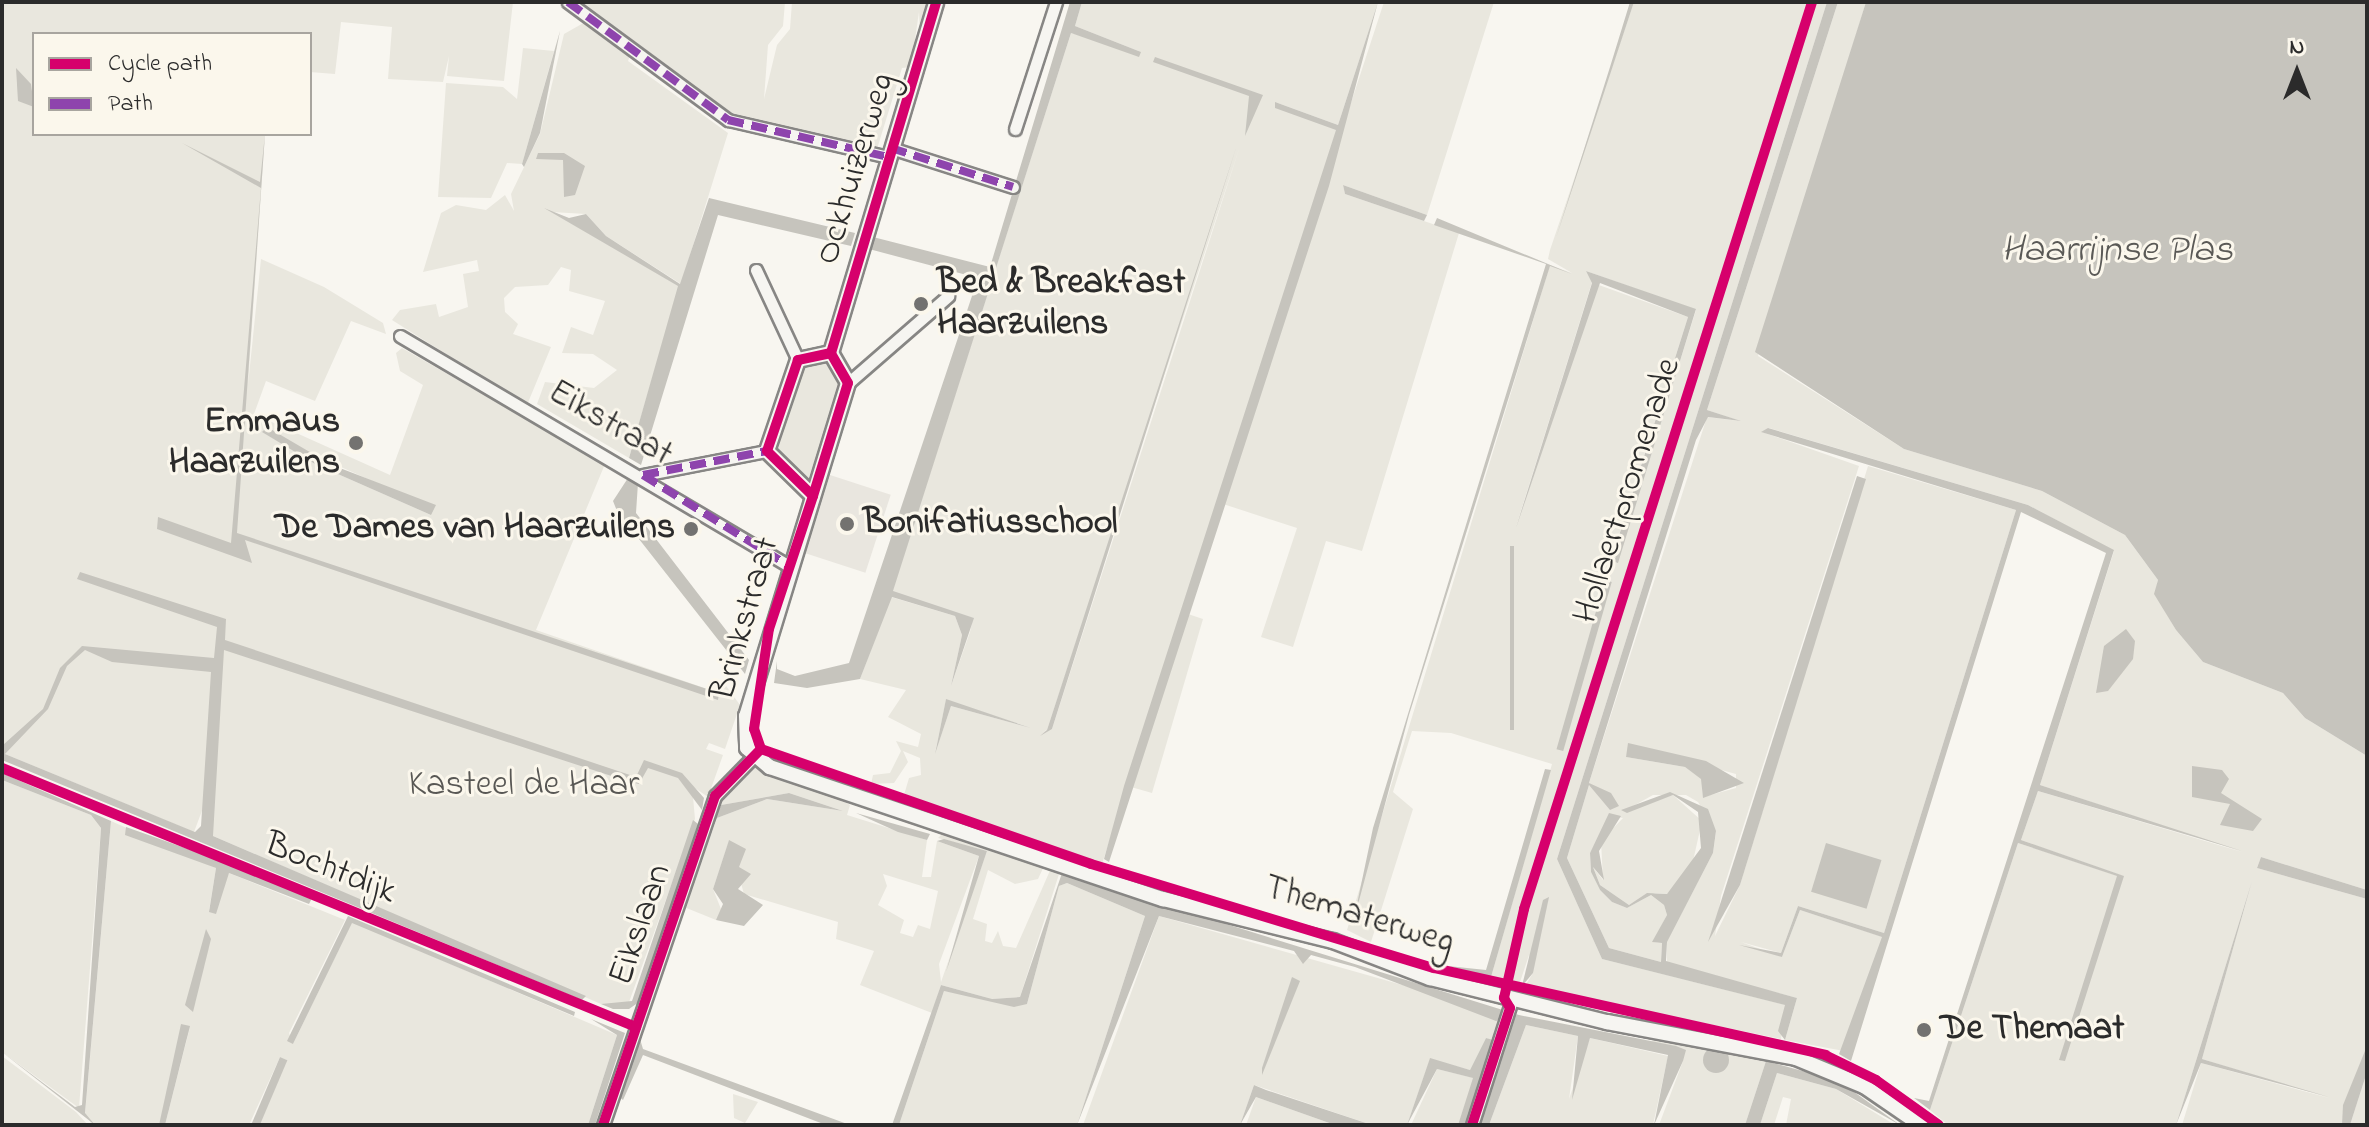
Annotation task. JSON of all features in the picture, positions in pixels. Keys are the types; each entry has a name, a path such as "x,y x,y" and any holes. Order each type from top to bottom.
{"street":[{"path":"568,2 728,120 889,152 1013,187"},
{"name":"Ockhuizerweg","path":"831,353 936,2"},
{"path":"1015,129 1056,2"},
{"path":"756,270 798,360 767,451"},
{"path":"798,360 831,353 848,383 948,296"},
{"name":"Eikstraat","path":"400,336 643,475 789,566"},
{"name":"Brinkstraat","path":"753,757 746,716 789,566 848,383"},
{"path":"643,475 767,451"},
{"path":"767,451 813,496"},
{"name":"Thematerweg","path":"753,757 1163,899 1333,941 1511,1004 1796,1058 1864,1086 1921,1125"},
{"name":"Eikslaan","path":"603,1125 715,796 753,757"},
{"path":"1472,1125 1511,1004"}],"shaded area":[{"name":"Bonifatiusschool","path":"827,474 891,495 865,573 802,552"}],"green space":[{"name":"Kasteel de Haar","path":"2,2 513,2 504,81 447,76 449,56 443,82 388,79 392,27 341,22 335,74 312,72 312,32 32,32 32,136 265,136 248,385 261,259 324,287 383,323 386,334 351,321 315,401 266,381 254,414 390,475 423,385 400,371 396,353 402,348 605,464 536,630 719,693 724,683 740,705 725,749 709,743 706,749 723,755 708,797 692,786 695,819 628,1005 601,1004 213,836 203,808 194,832 5,754 25,730 2,746","holes":["263,432 381,485 431,515 315,464"]},
{"path":"573,2 785,2 783,26 768,45 764,99 777,45 790,29 792,2 932,2 920,38 919,12 911,67 902,68 877,149 730,116"},
{"path":"1082,2 1378,2 1338,125 1275,102 1337,129 1102,864 904,795 909,778 921,775 920,758 903,751 908,762 894,783 871,784 873,775 890,773 901,751 896,741 918,747 921,734 888,717 906,690 860,679 891,597 955,616 962,635 951,686 970,632 973,618 892,592 1071,33 1141,52 1075,26","holes":["1240,146 1052,729 1042,732 1047,730","946,700 1031,728 951,706 935,753"]},
{"path":"1384,2 1494,2 1427,215 1343,185 1345,194 1459,233 1362,551 1326,541 1293,647 1261,637 1297,528 1220,503"},
{"path":"1634,2 1827,2 1557,859 1602,959 1786,1005 1781,1039 1525,986 1533,973 1529,955 1519,985 1491,977 1552,764 1451,733 1412,731 1393,792 1413,809 1371,942 1347,930 1550,265 1572,273 1548,259","holes":["1586,271 1696,310 1617,563 1611,560 1688,317 1596,284 1516,527 1592,282"]},
{"path":"1838,2 1866,2 1758,356 1904,449 2042,491 2125,535 2158,580 2155,594 2176,630 2203,662 2283,693 2305,718 2367,756 2367,890 2261,857 2257,868 2367,899 2367,1046 2342,1125 2182,1125 2201,1063 2329,1098 2202,1059 2252,881 2176,1125 1948,1125 1930,1110 2018,843 2118,876 2064,1061 2123,876 2021,840 2038,791 2242,852 2040,785 2114,551 2028,505 1769,428 1762,432 1859,466 1721,896 1715,936 1740,885 1868,466 2016,510 1884,933 1798,906 1781,953 1741,942 1782,957 1800,910 1883,937 1844,1051 1785,1040 1797,998 1667,964 1667,941 1713,853 1716,832 1698,802 1686,795 1673,795 1702,821 1691,870 1667,894 1655,893 1629,905 1600,885 1593,867 1603,880 1601,841 1623,818 1609,816 1590,853 1591,872 1600,890 1612,902 1627,908 1651,895 1664,905 1667,915 1653,942 1662,943 1661,962 1609,948 1567,858 1589,785 1616,804 1589,783 1707,417 1740,421 1707,410","holes":["1630,745 1736,774 1736,788 1703,797 1702,779 1685,767 1626,757","1653,795 1673,795 1626,810"]},
{"path":"587,21 631,53 628,61 728,133 681,284 606,236 586,214 552,212 679,286 629,458 537,404 545,382 594,388 617,370 593,354 562,353 571,327 593,335 605,301 569,291 571,270 561,267 548,285 515,287 504,298 505,312 518,324 513,334 551,347 527,405 392,320 400,310 436,304 439,317 468,307 463,274 479,271 477,260 423,272 441,213 456,205 486,210 505,195 514,211 511,194 540,134 564,34"},
{"path":"523,48 554,51 522,164 507,163 491,198 438,197 446,83 503,87 517,99"},
{"path":"827,355 845,377 808,480 772,449 805,362"},
{"path":"1188,614 1203,619 1152,793 1131,787"},
{"path":"753,767 834,794 850,805 847,815 927,840 922,877 931,877 937,841 979,856 939,964 941,982 987,851 938,838 945,831 1045,864 1038,879 1015,884 988,870 973,919 987,924 985,941 992,943 998,931 1003,946 1016,948 1052,866 1089,880 1059,874 1020,997 992,999 941,985 932,1013 860,985 874,951 836,939 838,922 744,894 729,841 713,889 723,914 716,920 684,907 717,818 767,799 843,811 789,793 721,805 714,819 717,800","holes":["883,874 938,891 930,929 918,925 913,937 900,933 904,920 878,905 887,886"]},
{"path":"2,780 91,815 101,828 79,1108 2,1052"},
{"path":"111,821 216,868 209,911 229,873 345,920 289,1033 293,1044 352,922 617,1035 588,1125 258,1125 286,1060 280,1057 249,1125 165,1125 190,1027 159,1125 91,1123 85,1114"},
{"path":"1067,883 1145,916 1077,1125 899,1125 944,991 1027,1004 1059,886"},
{"path":"1159,916 1512,1016 1480,1125 1465,1125 1493,1041 1486,1038 1470,1070 1430,1059 1407,1125 1372,1125 1254,1085 1240,1125 1083,1125"},
{"path":"1526,1025 1578,1036 1569,1099 1590,1038 1668,1056 1653,1125 1489,1125"},
{"path":"1656,1038 1766,1061 1745,1125 1659,1125 1683,1061 1651,1041"},
{"path":"2,1056 76,1112 88,1125 2,1125"},
{"path":"1437,1069 1474,1078 1458,1125 1411,1125"},
{"path":"2367,1072 2367,1125 2350,1125"},
{"path":"1777,1073 1836,1089 1895,1125 1786,1125 1791,1099 1783,1097 1774,1125 1760,1125"},
{"path":"733,1094 758,1102 745,1123 734,1118"},
{"path":"1256,1097 1335,1125 1246,1125"}],"water":[{"path":"1070,2 1082,2 1075,26 1141,52 1139,57 1071,33 893,591 974,618 951,686 962,635 955,616 892,597 860,679 807,688 774,683 777,661 777,669 795,676 849,663 978,278 869,249 873,237 990,267"},
{"path":"1378,2 1329,186 1109,862 1104,859 1124,786 1336,130 1275,108 1275,102 1338,125"},
{"path":"1630,2 1634,2 1556,238 1610,67"},
{"path":"1827,2 1838,2 1707,410 1741,421 1708,417 1696,440 1589,783 1611,793 1619,806 1610,810 1589,785 1567,858 1609,948 1661,962 1662,943 1652,942 1667,915 1664,905 1651,895 1627,908 1612,902 1600,890 1591,872 1590,853 1609,813 1621,816 1599,851 1604,880 1593,867 1600,885 1629,905 1647,893 1667,894 1701,848 1698,812 1673,795 1627,813 1621,810 1670,792 1708,809 1716,831 1713,853 1667,942 1666,961 1797,998 1785,1040 1778,1031 1785,1005 1602,959 1557,859"},
{"name":"Haarrijnse Plas","path":"1866,2 2367,2 2367,756 2305,718 2283,693 2203,662 2176,630 2154,594 2158,580 2125,535 2042,491 1904,449 1755,352"},
{"path":"560,31 540,133 524,167 522,164"},
{"path":"1155,57 1263,95 1245,136 1249,96 1153,62"},
{"path":"16,68 31,84 32,106 18,101"},
{"path":"265,136 237,533 719,693 718,700 245,540 252,563 157,529 158,517 231,543 261,188 182,143 260,182"},
{"path":"1237,145 1052,729 1040,736 1047,730"},
{"path":"538,153 564,153 585,166 575,195 564,197 563,160 536,159"},
{"path":"1343,185 1427,215 1424,221 1345,194"},
{"path":"709,198 855,233 851,246 718,215 641,465 629,458 678,286 544,208 569,218 586,214 606,236 680,284"},
{"path":"1437,218 1572,274 1550,266 1409,715 1353,923 1373,828 1546,264 1434,225"},
{"path":"1586,271 1696,309 1618,563 1611,561 1688,317 1600,283 1516,528 1592,283"},
{"path":"267,427 332,465 436,505 431,515 315,464 262,432"},
{"path":"1768,428 2028,505 2114,550 2040,785 2242,851 2038,791 2021,840 2124,876 2065,1061 2059,1060 2117,876 2018,843 1930,1110 1914,1098 1929,1101 2106,553 2021,512 1851,1061 1839,1054 1882,937 1800,910 1782,957 1739,945 1781,953 1798,906 1884,933 2016,510 1761,432"},
{"path":"1857,476 1866,479 1740,885 1708,942"},
{"path":"628,478 638,483 636,513 749,660 745,674 617,511 613,501"},
{"path":"1510,546 1514,546 1514,730 1510,730"},
{"path":"80,572 226,619 225,640 636,777 644,760 682,773 704,798 702,810 678,778 648,768 639,784 630,782 224,650 213,836 586,996 582,1000 2,760 3,745 43,709 60,668 82,646 214,658 217,627 77,579","holes":["85,650 112,662 211,672 201,826 195,832 5,754 48,709 67,666"]},
{"path":"1605,580 1612,582 1563,751 1556,749"},
{"path":"2126,629 2135,641 2133,659 2108,691 2096,693 2104,646"},
{"path":"946,699 1031,728 951,706 935,754"},
{"path":"1628,743 1706,761 1744,783 1703,798 1701,779 1685,767 1626,757"},
{"path":"2192,766 2222,770 2229,779 2221,793 2262,819 2253,831 2220,825 2230,804 2192,797"},
{"path":"1545,769 1551,770 1491,977 1448,966 1486,970"},
{"path":"2,773 111,821 85,1113 95,1125 2,1052 75,1107 82,1105 101,828 91,815 2,780"},
{"path":"789,793 843,811 767,799 717,818 705,843 721,805"},
{"path":"856,813 930,834 927,840 898,832"},
{"path":"693,820 698,824 639,1002 629,1009 613,1009 601,1004 632,1001"},
{"path":"126,827 230,864 312,898 309,904 229,873 216,914 209,912 216,868 125,835"},
{"path":"944,839 987,851 946,972 979,856 937,841"},
{"path":"729,840 746,849 739,867 751,874 738,889 763,905 744,926 716,920 723,904 713,889"},
{"path":"1826,843 1881,860 1867,909 1811,892"},
{"path":"2261,857 2367,890 2367,899 2257,868"},
{"path":"1062,873 1519,1015 1676,1046 1686,1050 1683,1061 1654,1125 1668,1055 1590,1038 1572,1100 1578,1036 1526,1025 1489,1125 1480,1125 1512,1016 1496,1021 1355,967 1311,955 1303,964 1294,951 1159,916 1077,1125 1145,916 1067,883 1059,886 1027,1004 1014,1007 944,991 899,1125 892,1125 941,985 992,999 1020,997"},
{"path":"2252,881 2202,1059 2329,1097 2201,1063 2176,1125"},
{"path":"1549,897 1533,973 1522,986 1543,900"},
{"path":"348,916 575,1012 574,1016 352,923 293,1044 287,1041"},
{"path":"206,929 211,939 193,1012 185,1005"},
{"path":"1292,977 1300,981 1262,1075 1262,1068"},
{"path":"591,1019 625,1033 595,1125 588,1125 617,1035"},
{"path":"181,1024 190,1026 165,1125 159,1125"},
{"path":"1486,1038 1493,1040 1465,1125 1458,1125 1473,1078 1437,1069 1407,1125 1430,1058 1470,1070"},
{"path":"640,1039 643,1049 850,1125 826,1125 643,1055 623,1100 618,1096"},
{"path":"2367,1046 2367,1072 2350,1125 2342,1125 2343,1105"},
{"path":"1716,1047 1725,1051 1729,1060 1725,1069 1716,1073 1707,1069 1703,1060 1707,1051"},
{"path":"280,1057 287,1060 260,1125 251,1125"},
{"path":"1766,1061 1839,1081 1900,1125 1836,1089 1777,1073 1760,1125 1745,1125"},
{"path":"1254,1085 1372,1125 1335,1125 1256,1097 1240,1125"}],"marked path":[{"path":"568,2 728,120 888,157"},
{"path":"891,148 1013,187"},
{"path":"643,475 767,451"},
{"path":"643,475 789,566"}],"cycle path":[{"path":"831,353 936,2"},
{"name":"Hollaertpromenade","path":"1472,1125 1510,1008 1504,998 1524,909 1812,2"},
{"path":"761,749 754,729 769,629 813,496 848,383 831,353 798,360 767,451 813,496"},
{"path":"761,749 1091,864 1434,968 1825,1055 1876,1080 1939,1125"},
{"path":"603,1125 715,796 761,749"},
{"name":"Bochtdijk","path":"2,768 636,1027"}],"place":[{"name":"Bed & Breakfast Haarzuilens","path":"921,304"},
{"name":"Emmaus Haarzuilens","path":"356,443"},
{"name":"Bonifatiusschool","path":"847,524"},
{"name":"De Dames van Haarzuilens","path":"691,529"},
{"name":"De Themaat","path":"1924,1030"}]}
